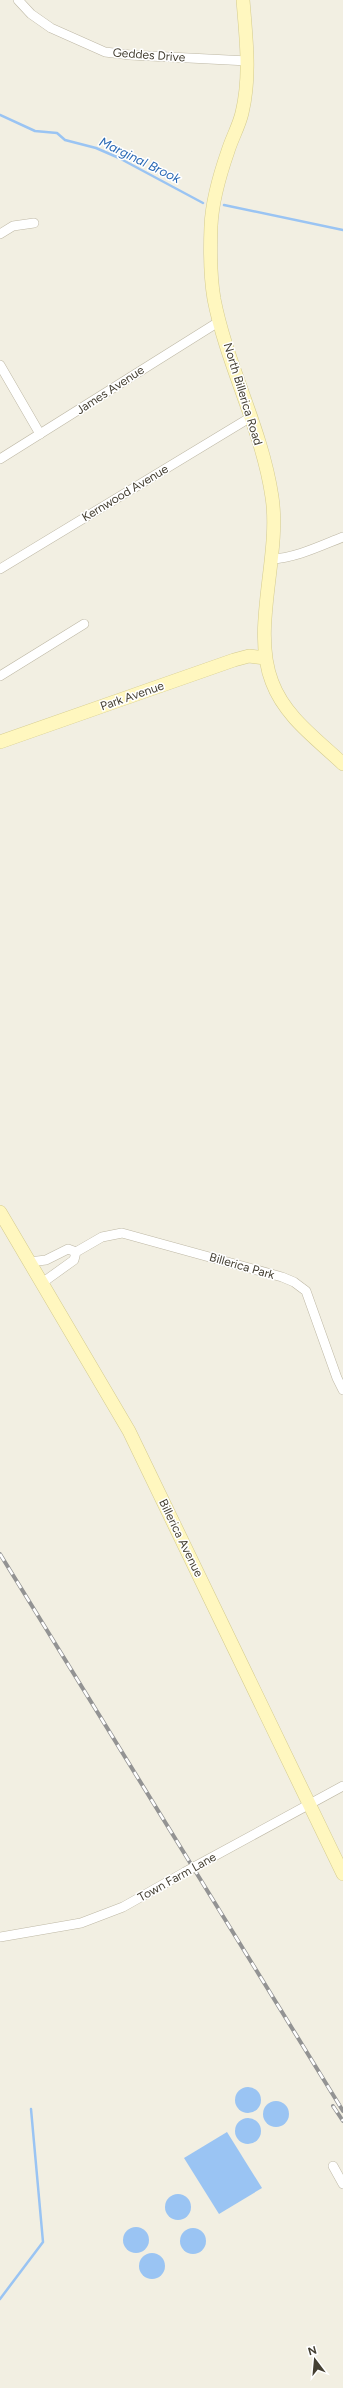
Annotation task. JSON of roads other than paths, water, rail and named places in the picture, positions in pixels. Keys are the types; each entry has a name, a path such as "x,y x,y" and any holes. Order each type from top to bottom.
{"main road":[{"name":"North Billerica Road","path":"243,0 248,61 247,81 242,114 220,176 211,224 212,283 220,321 251,417 272,498 274,524 264,638 265,658 272,682 291,715 343,764"},
{"name":"Park Avenue","path":"0,742 234,660 249,656 265,658"},
{"name":"Billerica Avenue","path":"0,1212 129,1432 343,1874"}],"street":[{"name":"Geddes Drive","path":"18,0 31,14 51,28 104,52 130,55 248,61"},
{"path":"0,234 13,226 34,223"},
{"name":"James Avenue","path":"0,459 220,321"},
{"path":"0,365 40,434"},
{"name":"Kernwood Avenue","path":"0,570 251,417"},
{"path":"271,559 282,559 343,537"},
{"path":"0,676 84,624"},
{"name":"Billerica Park","path":"42,1283 74,1260 76,1252 102,1237 122,1233 132,1234 294,1282 306,1291 337,1378 343,1390"},
{"name":"Billerica Park","path":"29,1262 46,1260 68,1249 76,1252"},
{"name":"Town Farm Lane","path":"0,1937 81,1923 123,1907 343,1786"},
{"path":"333,2166 343,2184"}],"water":[{"path":"248,2087 257,2091 261,2100 257,2109 248,2113 239,2109 235,2100 239,2091"},
{"path":"276,2101 285,2105 289,2114 285,2123 276,2127 267,2123 263,2114 267,2105"},
{"path":"248,2118 257,2122 261,2131 257,2140 248,2144 239,2140 235,2131 239,2122"},
{"path":"227,2132 262,2188 219,2214 184,2158"},
{"path":"178,2194 187,2198 191,2207 187,2216 178,2220 169,2216 165,2207 169,2198"},
{"path":"136,2227 145,2231 149,2240 145,2249 136,2253 127,2249 123,2240 127,2231"},
{"path":"193,2228 202,2232 206,2241 202,2250 193,2254 184,2250 180,2241 184,2232"},
{"path":"152,2253 161,2257 165,2266 161,2275 152,2279 143,2275 139,2266 143,2257"}],"waterway":[{"name":"Marginal Brook","path":"0,115 35,131 57,133 65,140 96,148 119,158 203,203"},
{"name":"Marginal Brook","path":"224,205 343,230"},
{"path":"0,2299 43,2242 31,2109"}],"railway":[{"path":"0,1554 343,2111"},
{"path":"333,2106 343,2121"}]}
